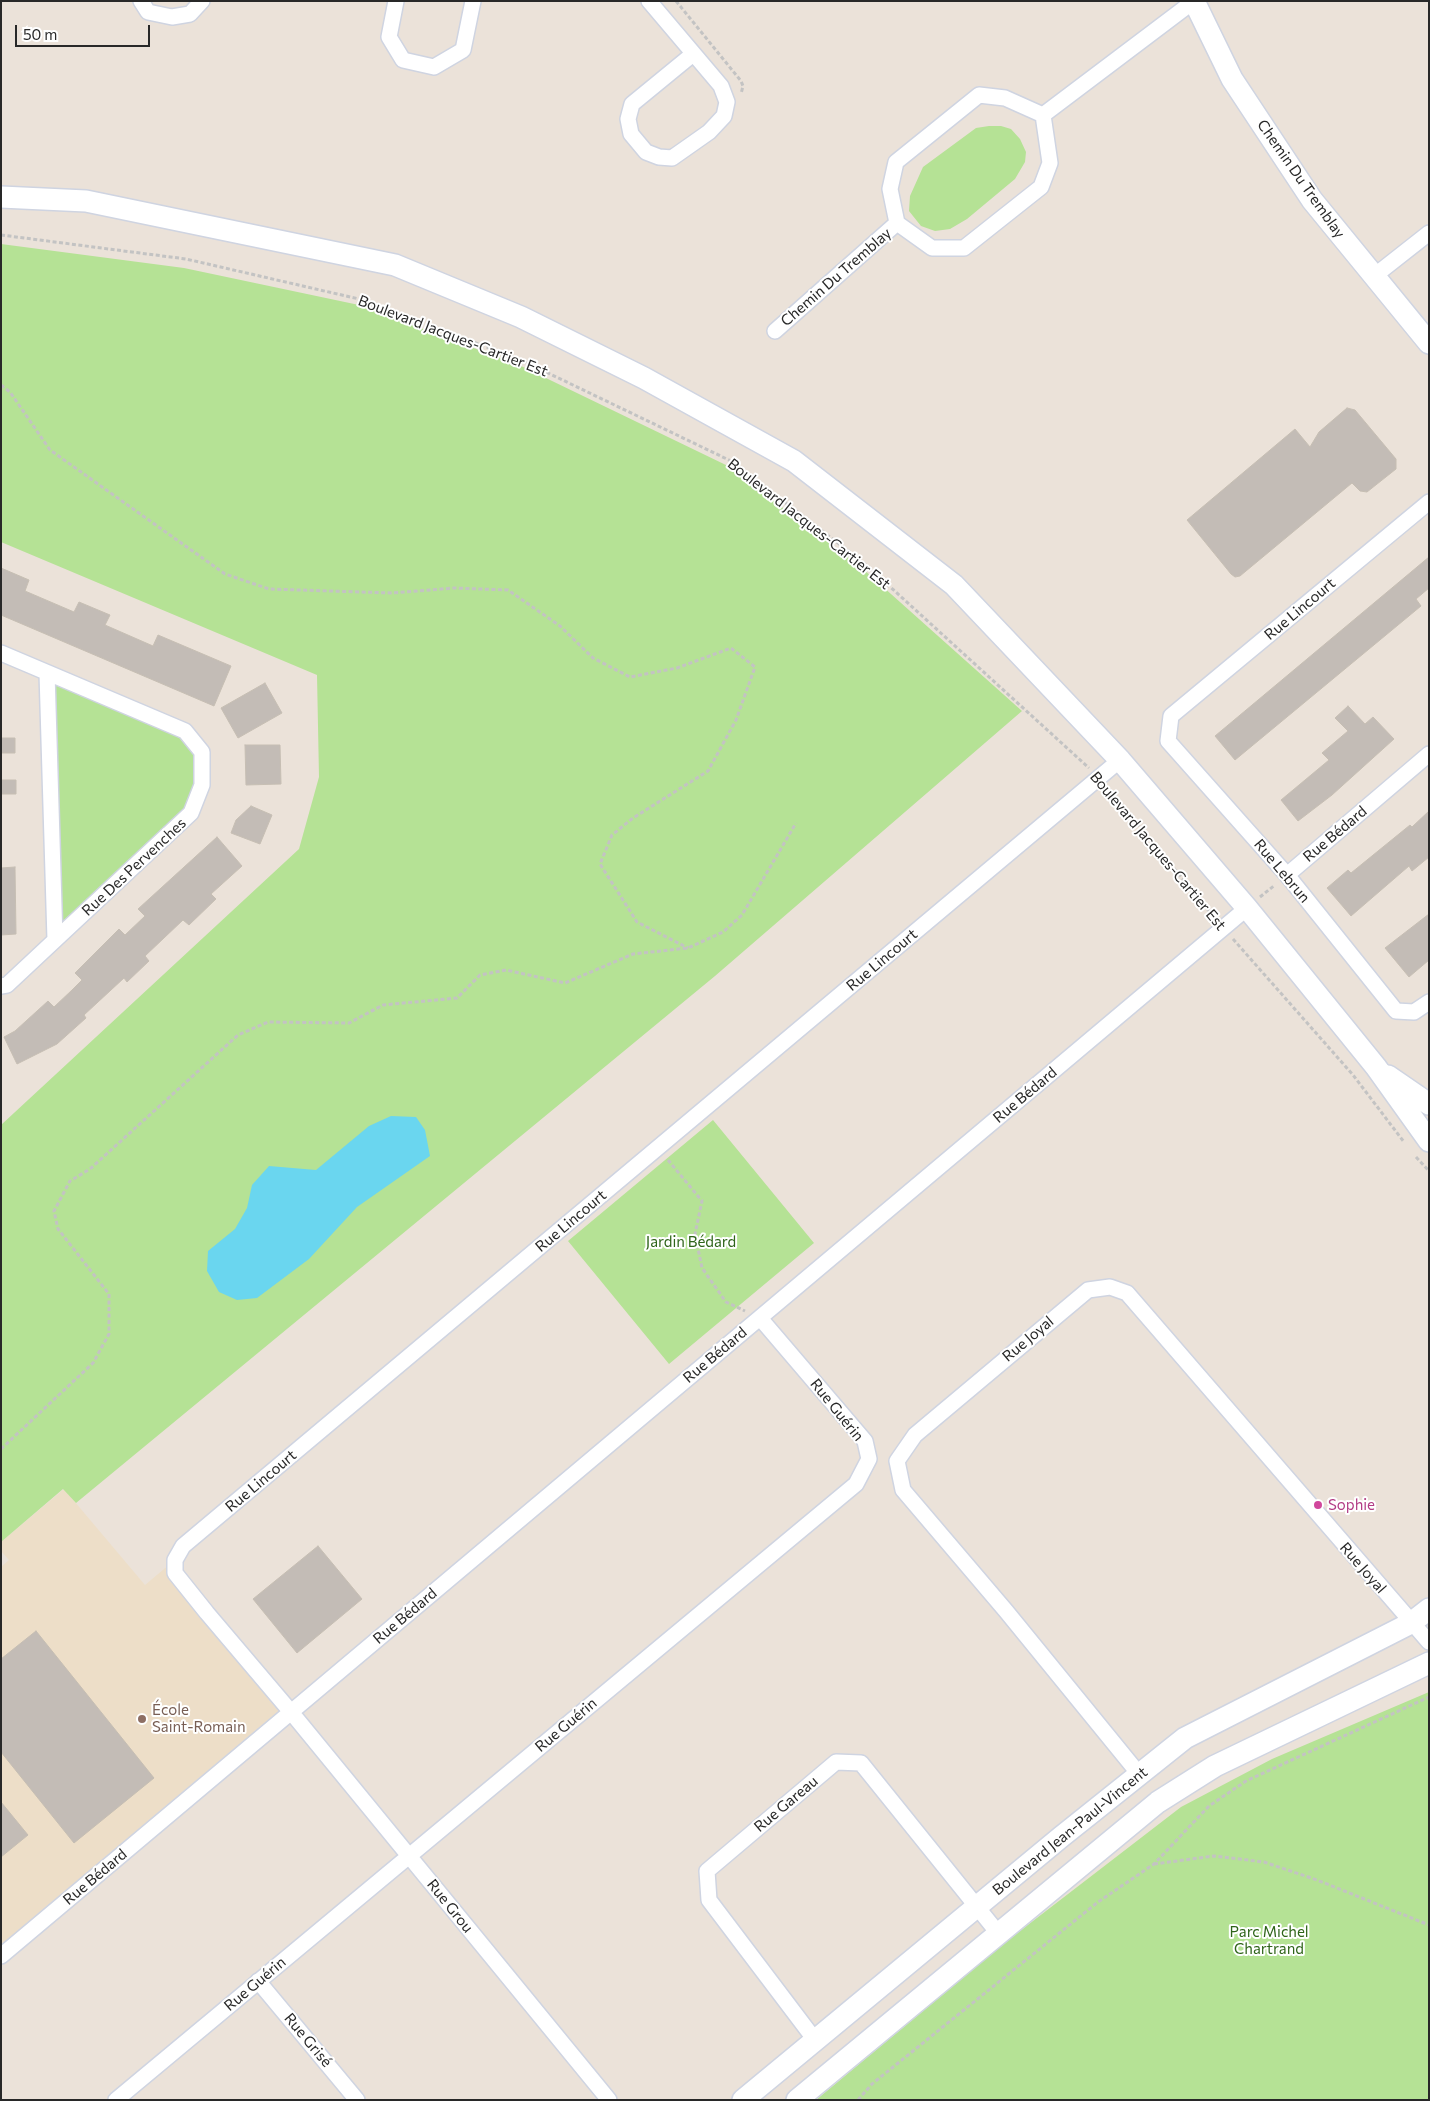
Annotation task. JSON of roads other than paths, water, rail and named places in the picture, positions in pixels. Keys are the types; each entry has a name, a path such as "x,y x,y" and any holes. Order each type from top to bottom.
{"street":[{"path":"140,1 148,12 172,17 190,14 202,1"},
{"path":"396,1 389,37 403,60 434,68 463,50 473,1"},
{"path":"649,1 724,90 727,109 719,122 709,132 672,158 659,157 646,152 630,134 628,119 632,104 693,54"},
{"name":"Chemin Du Tremblay","path":"1044,115 1194,1 1232,79 1312,200 1373,277 1429,343"},
{"name":"Chemin Du Tremblay","path":"980,95 1005,98 1044,115 1050,163 1042,188 964,248 932,248 897,224 890,189 896,162 980,95"},
{"name":"Boulevard Jacques-Cartier Est","path":"1,197 86,201 395,265 521,317 644,378 794,461 954,585 1120,760 1246,908 1376,1067 1421,1146"},
{"name":"Chemin Du Tremblay","path":"775,331 897,224"},
{"path":"1373,277 1429,233"},
{"name":"Rue Lincourt","path":"1171,716 1429,502"},
{"name":"Rue Des Pervenches","path":"1,653 185,731 202,752 202,784 191,813 7,985 1,986"},
{"path":"47,673 55,940"},
{"name":"Rue Lebrun","path":"1171,716 1168,741 1287,875 1396,1011 1414,1012 1429,1002"},
{"name":"Rue Bédard","path":"1287,875 1429,754"},
{"name":"Rue Lincourt","path":"291,1712 175,1573 176,1560 183,1546 1120,760"},
{"name":"Rue Bédard","path":"1,1956 1246,908"},
{"name":"Boulevard Jacques-Cartier Est","path":"1376,1067 1429,1104"},
{"name":"Rue Joyal","path":"1140,1774 903,1490 897,1461 915,1435 1088,1290 1110,1287 1127,1294 1429,1642"},
{"name":"Rue Guérin","path":"116,2100 856,1484 869,1459 865,1441 760,1318"},
{"name":"Boulevard Jean-Paul-Vincent","path":"743,2100 1185,1738 1411,1623 1429,1609"},
{"path":"797,2100 1158,1802 1215,1766 1429,1663"},
{"name":"Rue Grou","path":"291,1712 609,2100"},
{"name":"Rue Gareau","path":"815,2040 709,1900 707,1871 836,1762 861,1763 998,1933"},
{"name":"Rue Grisé","path":"258,1981 357,2100"}],"water":[{"path":"391,1116 416,1117 425,1130 430,1156 357,1207 309,1259 257,1298 237,1300 219,1292 207,1271 208,1251 235,1229 247,1208 252,1185 269,1166 316,1170 369,1126"}],"place":[{"name":"Sophie","path":"1318,1505"},
{"name":"École Saint-Romain","path":"142,1719"}],"park label":[{"name":"Jardin Bédard","path":"691,1242"},
{"name":"Parc Michel Chartrand","path":"1269,1940"}]}
